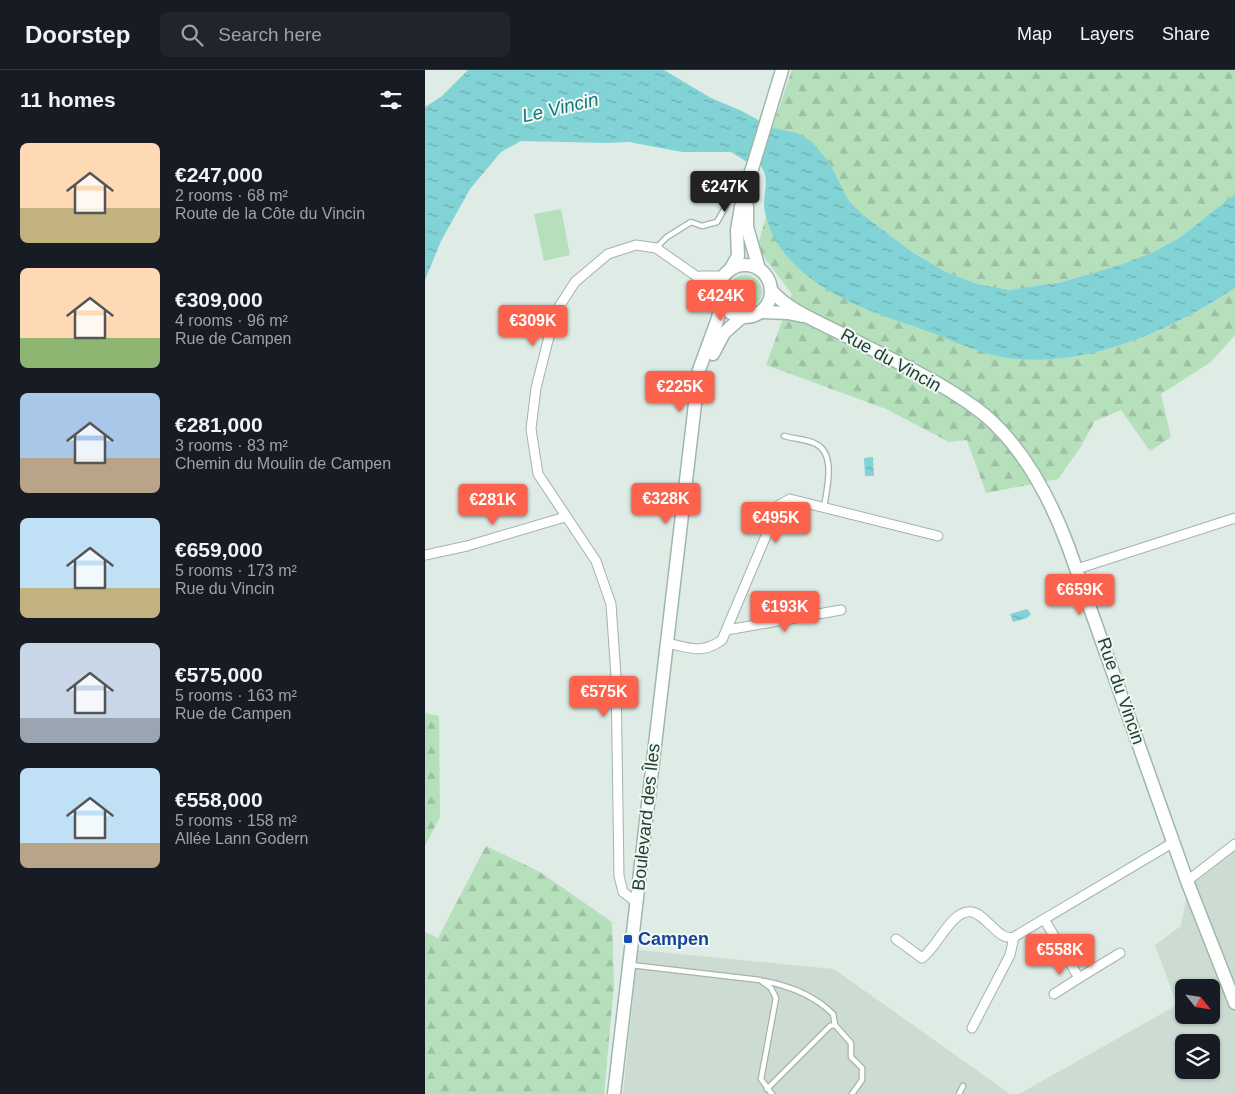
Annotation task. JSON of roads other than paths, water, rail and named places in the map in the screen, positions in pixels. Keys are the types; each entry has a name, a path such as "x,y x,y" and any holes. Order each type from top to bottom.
{"main road":[{"path":"753,169 747,227 759,269 768,278 771,290 766,306 761,312 742,317 729,312 720,296 727,273 738,256 737,230 744,190 753,169 782,70"},
{"path":"727,273 744,265 759,269"},
{"name":"Rue du Vincin","path":"771,290 809,318 923,376 968,403 991,421 1012,443 1040,485 1055,512 1077,569 1187,881 1235,1003"},
{"name":"Boulevard des Îles","path":"614,1094 701,359 715,327 720,296"},
{"name":"Rue du Vincin","path":"761,312 788,313 809,318"},
{"name":"Boulevard des Îles","path":"697,391 719,340 728,328 742,317"}],"street":[{"path":"637,903 623,892 619,876 616,676 611,604 596,561 538,474 531,428 536,388 549,330 565,296 580,276 608,254 628,246 656,248 697,276 720,296"},
{"path":"697,276 710,278 727,273"},
{"path":"666,643 702,650 711,648 722,640 779,505 790,499 938,536"},
{"path":"425,555 467,546 565,517"},
{"path":"1077,569 1235,518"},
{"path":"727,630 841,610"},
{"path":"896,939 922,958 956,917 967,912 977,914 1006,937 1014,937 1174,842"},
{"path":"1187,881 1235,844"},
{"path":"1044,919 1079,978"},
{"path":"972,1028 1010,955 1014,937"},
{"path":"1054,994 1120,953"}],"lane":[{"path":"656,248 667,237 691,222 703,226 717,222 732,195"},
{"path":"785,436 814,443 822,447 828,459 828,485 824,508"},
{"path":"630,965 760,980 789,986 817,1001 833,1014 835,1025 851,1043 851,1057 862,1068 861,1080 852,1094"},
{"path":"760,980 771,988 776,998 761,1079 772,1094"},
{"path":"767,1089 830,1026 835,1025"},
{"path":"959,1094 963,1086"}],"water":[{"name":"Le Vincin","path":"468,70 664,70 711,98 742,111 772,128 797,133 811,141 829,162 849,201 862,214 912,252 944,271 977,284 1010,290 1062,282 1123,264 1153,252 1179,238 1235,194 1235,288 1210,304 1156,332 1098,352 1038,360 995,356 854,304 805,274 780,247 769,227 764,205 766,179 760,165 747,162 731,152 682,152 629,142 521,141 501,152 470,189 441,241 425,280 425,107 442,96"},
{"path":"873,457 874,476 865,476 864,458"},
{"path":"1027,609 1031,614 1027,618 1013,622 1010,614"}],"place":[{"name":"Campen","path":"628,939"}]}
